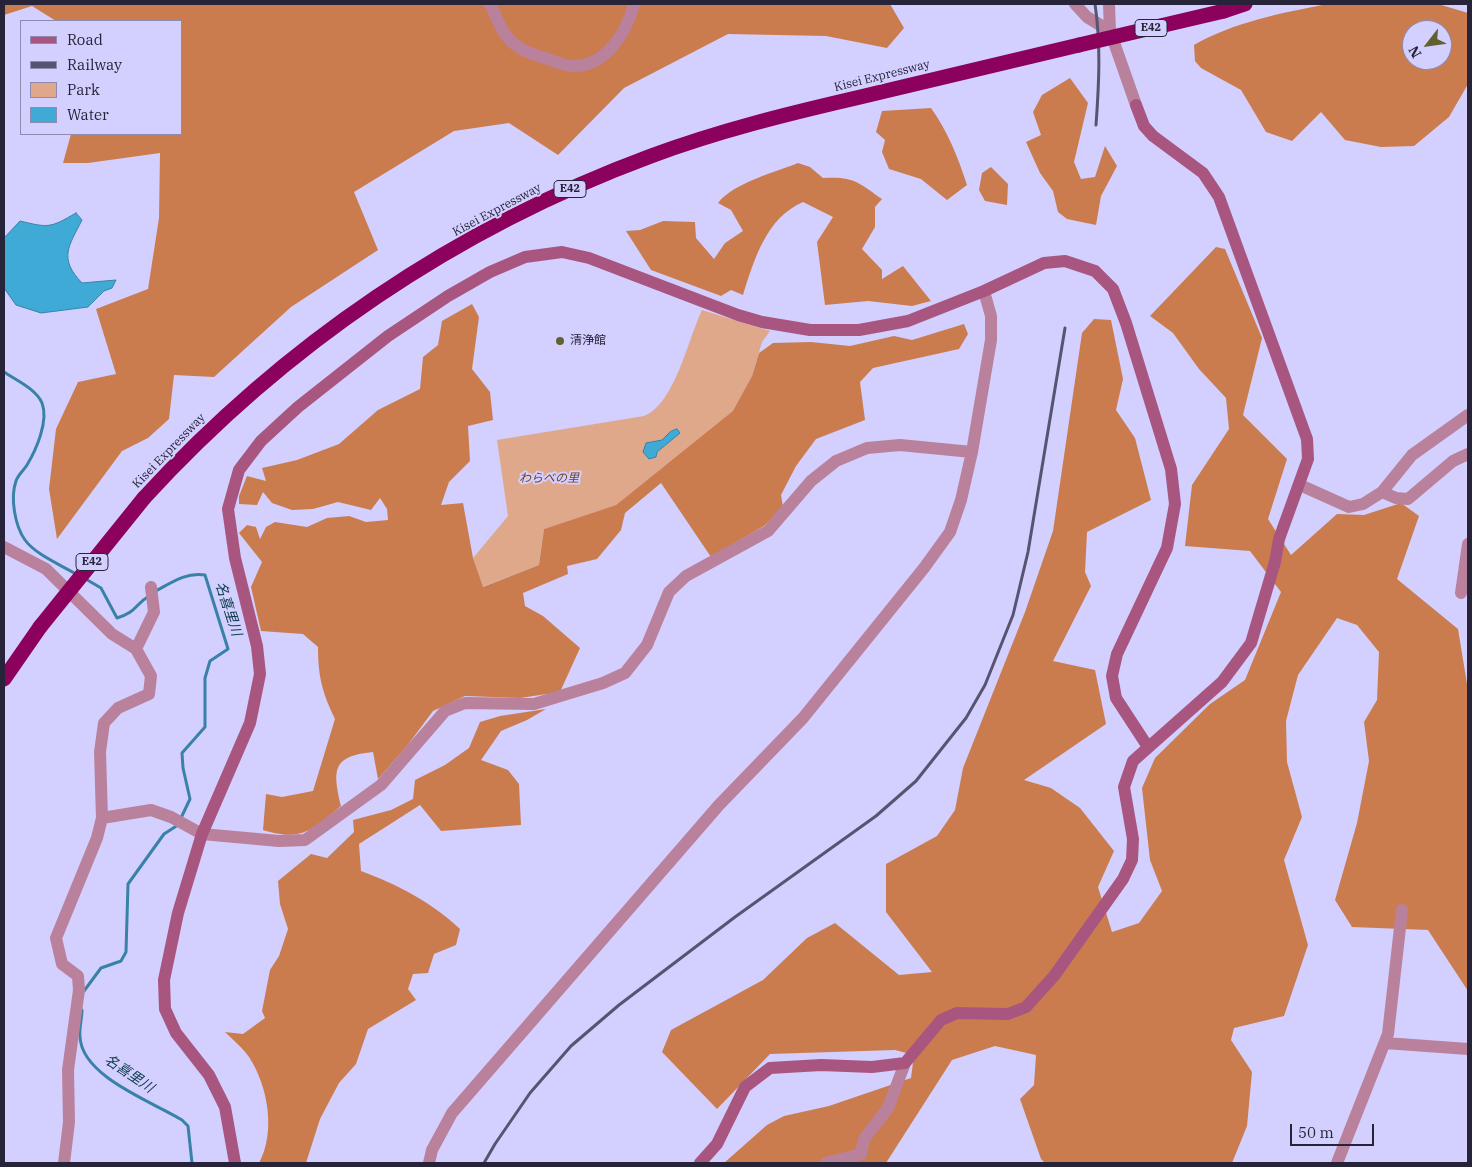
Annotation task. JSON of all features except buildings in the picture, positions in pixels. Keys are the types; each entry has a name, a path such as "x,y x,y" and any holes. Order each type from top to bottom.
{"highway":[{"name":"Kisei Expressway","path":"4,678 40,627 144,498 188,449 240,400 296,354 354,311 413,273 543,202 616,170 719,133 808,109 1079,46 1224,11 1245,4"}],"street":[{"path":"490,4 503,31 513,43 530,53 574,66 589,63 603,56 616,44 631,16 634,4"},
{"path":"826,1163 861,1154 864,1139 888,1108 905,1064 942,1020 957,1013 1008,1014 1026,1007 1054,976 1123,880 1132,860 1133,839 1124,787 1133,761 1222,682 1251,643 1275,562 1279,539 1308,459 1307,439 1219,197 1203,173 1153,136 1144,126 1110,31 1109,4"},
{"path":"1078,5 1087,17 1110,31"},
{"path":"235,1163 225,1107 209,1075 176,1033 165,1009 164,980 178,914 202,834 250,723 260,674 257,646 235,558 228,509 239,470 261,440 292,412 388,336 448,296 490,272 525,257 562,252 588,258 762,322 810,330 859,330 908,321 984,291 1044,263 1065,261 1095,271 1113,289 1126,323 1171,470 1175,504 1167,548 1117,654 1112,676 1116,698 1148,747"},
{"path":"429,1163 432,1150 452,1113 719,805 803,718 924,568 950,532 961,500 972,452 991,340 991,316 984,291"},
{"path":"1300,485 1349,506 1363,504 1382,492 1412,455 1468,416"},
{"path":"102,818 151,810 171,817 202,834 280,841 305,840 381,785 445,712 465,702 534,704 603,683 625,673 647,645 669,592 686,576 768,531 811,481 836,461 867,448 900,445 972,452"},
{"path":"1382,492 1396,498 1408,499 1453,461 1468,454"},
{"path":"1461,593 1468,544"},
{"path":"4,547 46,570 112,634 136,649 151,676 149,694 118,708 104,723 100,752 102,818 97,838 56,938 62,964 78,976 79,990 68,1070 69,1122 64,1163"},
{"path":"136,649 154,612 155,605 151,587"},
{"path":"1337,1163 1385,1043 1390,1024 1402,910"},
{"path":"1385,1043 1468,1048"},
{"path":"700,1163 717,1144 745,1088 770,1068 821,1065 872,1067 905,1064"}],"green space":[{"name":"わらべの里","path":"702,310 770,331 762,342 752,376 734,411 616,505 544,529 539,565 482,587 473,558 508,516 497,440 644,416 655,409 672,385"}],"shaded area":[{"path":"4,4 890,4 904,28 887,48 826,36 728,34 624,88 558,155 509,123 454,131 354,192 378,250 291,307 214,377 174,375 169,419 148,438 122,451 57,539 49,489 56,429 78,382 116,374 96,309 148,289 159,218 160,153 88,163 63,163 71,135 182,135 182,20 54,20 32,6 4,15"},
{"path":"1327,4 1438,4 1468,13 1468,84 1449,117 1414,146 1381,147 1345,140 1321,112 1292,141 1266,132 1241,90 1201,68 1195,61 1194,45 1225,30 1276,15"},
{"path":"1070,78 1088,103 1074,162 1081,179 1095,177 1105,146 1117,166 1101,196 1096,225 1067,219 1058,212 1053,191 1040,173 1026,142 1041,135 1033,112 1042,95"},
{"path":"931,108 943,126 952,145 967,185 947,200 921,179 889,169 882,152 885,140 876,132 882,111"},
{"path":"798,163 810,167 823,178 841,178 855,181 882,199 875,207 875,227 862,249 882,270 882,279 903,266 931,301 912,306 868,301 825,305 817,242 833,217 803,202 790,209 780,218 763,241 743,295 731,290 721,296 651,270 626,231 640,230 663,221 695,222 696,238 714,259 725,243 743,231 731,210 718,203 725,196 744,184"},
{"path":"991,167 1008,184 1007,205 985,201 979,190 982,173"},
{"path":"1216,247 1225,249 1262,338 1243,415 1287,459 1268,519 1291,555 1337,514 1364,515 1401,503 1419,516 1397,579 1458,629 1468,690 1468,991 1428,930 1352,927 1335,900 1357,823 1369,761 1364,722 1377,700 1379,652 1357,625 1337,618 1298,675 1286,721 1287,762 1302,817 1284,860 1308,945 1284,1016 1234,1028 1231,1040 1252,1072 1247,1126 1232,1163 1045,1163 1041,1159 1020,1099 1034,1085 1036,1055 995,1046 952,1060 886,1163 724,1163 767,1125 784,1116 829,1106 911,1078 914,1055 895,1050 770,1054 717,1109 662,1052 671,1030 763,980 807,938 835,923 899,975 932,972 886,912 886,864 937,836 955,810 963,768 1025,612 1053,531 1082,333 1094,319 1111,320 1123,379 1116,410 1135,438 1151,500 1087,532 1085,572 1091,586 1053,661 1095,670 1106,724 1024,780 1051,788 1080,808 1114,851 1098,887 1112,932 1139,923 1162,891 1150,860 1142,788 1155,758 1210,704 1245,680 1281,592 1250,551 1185,546 1192,485 1229,429 1226,398 1199,369 1173,333 1150,316"},
{"path":"472,304 479,317 472,369 490,392 493,420 468,426 470,461 449,482 441,505 463,503 473,558 483,587 539,565 544,529 616,505 733,411 752,376 759,353 773,343 811,342 850,346 894,336 912,340 964,324 968,334 959,349 873,368 860,382 865,420 816,439 796,466 781,495 783,507 764,526 711,557 661,483 625,513 621,530 597,559 567,566 568,574 523,593 525,606 543,616 580,648 560,692 520,698 465,696 433,711 407,746 378,779 373,752 349,757 342,762 338,767 337,775 341,806 322,822 306,832 297,834 288,835 263,830 266,794 282,797 313,791 335,719 322,684 318,647 303,634 261,631 251,587 262,562 239,533 247,525 256,527 260,539 266,527 275,522 307,527 327,518 349,516 366,522 388,520 387,509 380,498 371,510 338,502 313,509 292,510 272,503 263,492 257,505 239,504 239,496 247,476 266,481 262,468 297,460 339,444 378,410 420,389 423,357 438,345 442,321"},
{"path":"546,709 527,720 501,731 481,760 508,770 519,784 521,825 441,831 420,805 359,844 361,871 414,895 449,919 460,929 456,945 434,954 428,973 413,974 408,989 416,1000 368,1029 356,1064 339,1083 320,1119 306,1163 259,1163 267,1137 268,1109 265,1095 256,1069 249,1057 225,1032 243,1034 265,1018 262,1011 270,970 279,956 288,929 280,904 278,881 311,854 327,858 354,832 353,820 391,810 413,799 415,780 445,765 469,748 480,722 500,716"}],"water":[{"path":"76,213 82,220 68,252 70,266 82,283 116,280 112,288 104,291 88,307 41,313 16,305 4,288 4,238 20,221 44,226 60,222"},
{"path":"677,429 680,433 657,452 656,457 649,459 643,452 646,443 662,440 670,432"}],"waterway":[{"name":"名喜里川","path":"4,372 35,393 42,403 44,410 43,427 38,444 17,479 14,488 16,520 21,534 30,545 49,559 76,574"},
{"name":"名喜里川","path":"154,592 185,577 198,574 205,575 228,649 210,661 205,678 205,727 182,753 183,768 190,799 180,820"},
{"name":"名喜里川","path":"84,578 101,588 117,618 132,611 149,596"},
{"name":"名喜里川","path":"84,991 101,968 121,961 126,952 128,884 164,834 178,825"},
{"name":"名喜里川","path":"82,1010 80,1037 84,1051 93,1064 121,1087 182,1120 188,1126 192,1163"}],"railway":[{"path":"1095,4 1099,64 1096,125"},
{"path":"484,1163 530,1093 571,1046 619,1005 735,917 876,816 916,781 966,718 985,685 1013,615 1028,552 1065,328"}],"place":[{"name":"清浄館","path":"560,341"}]}
